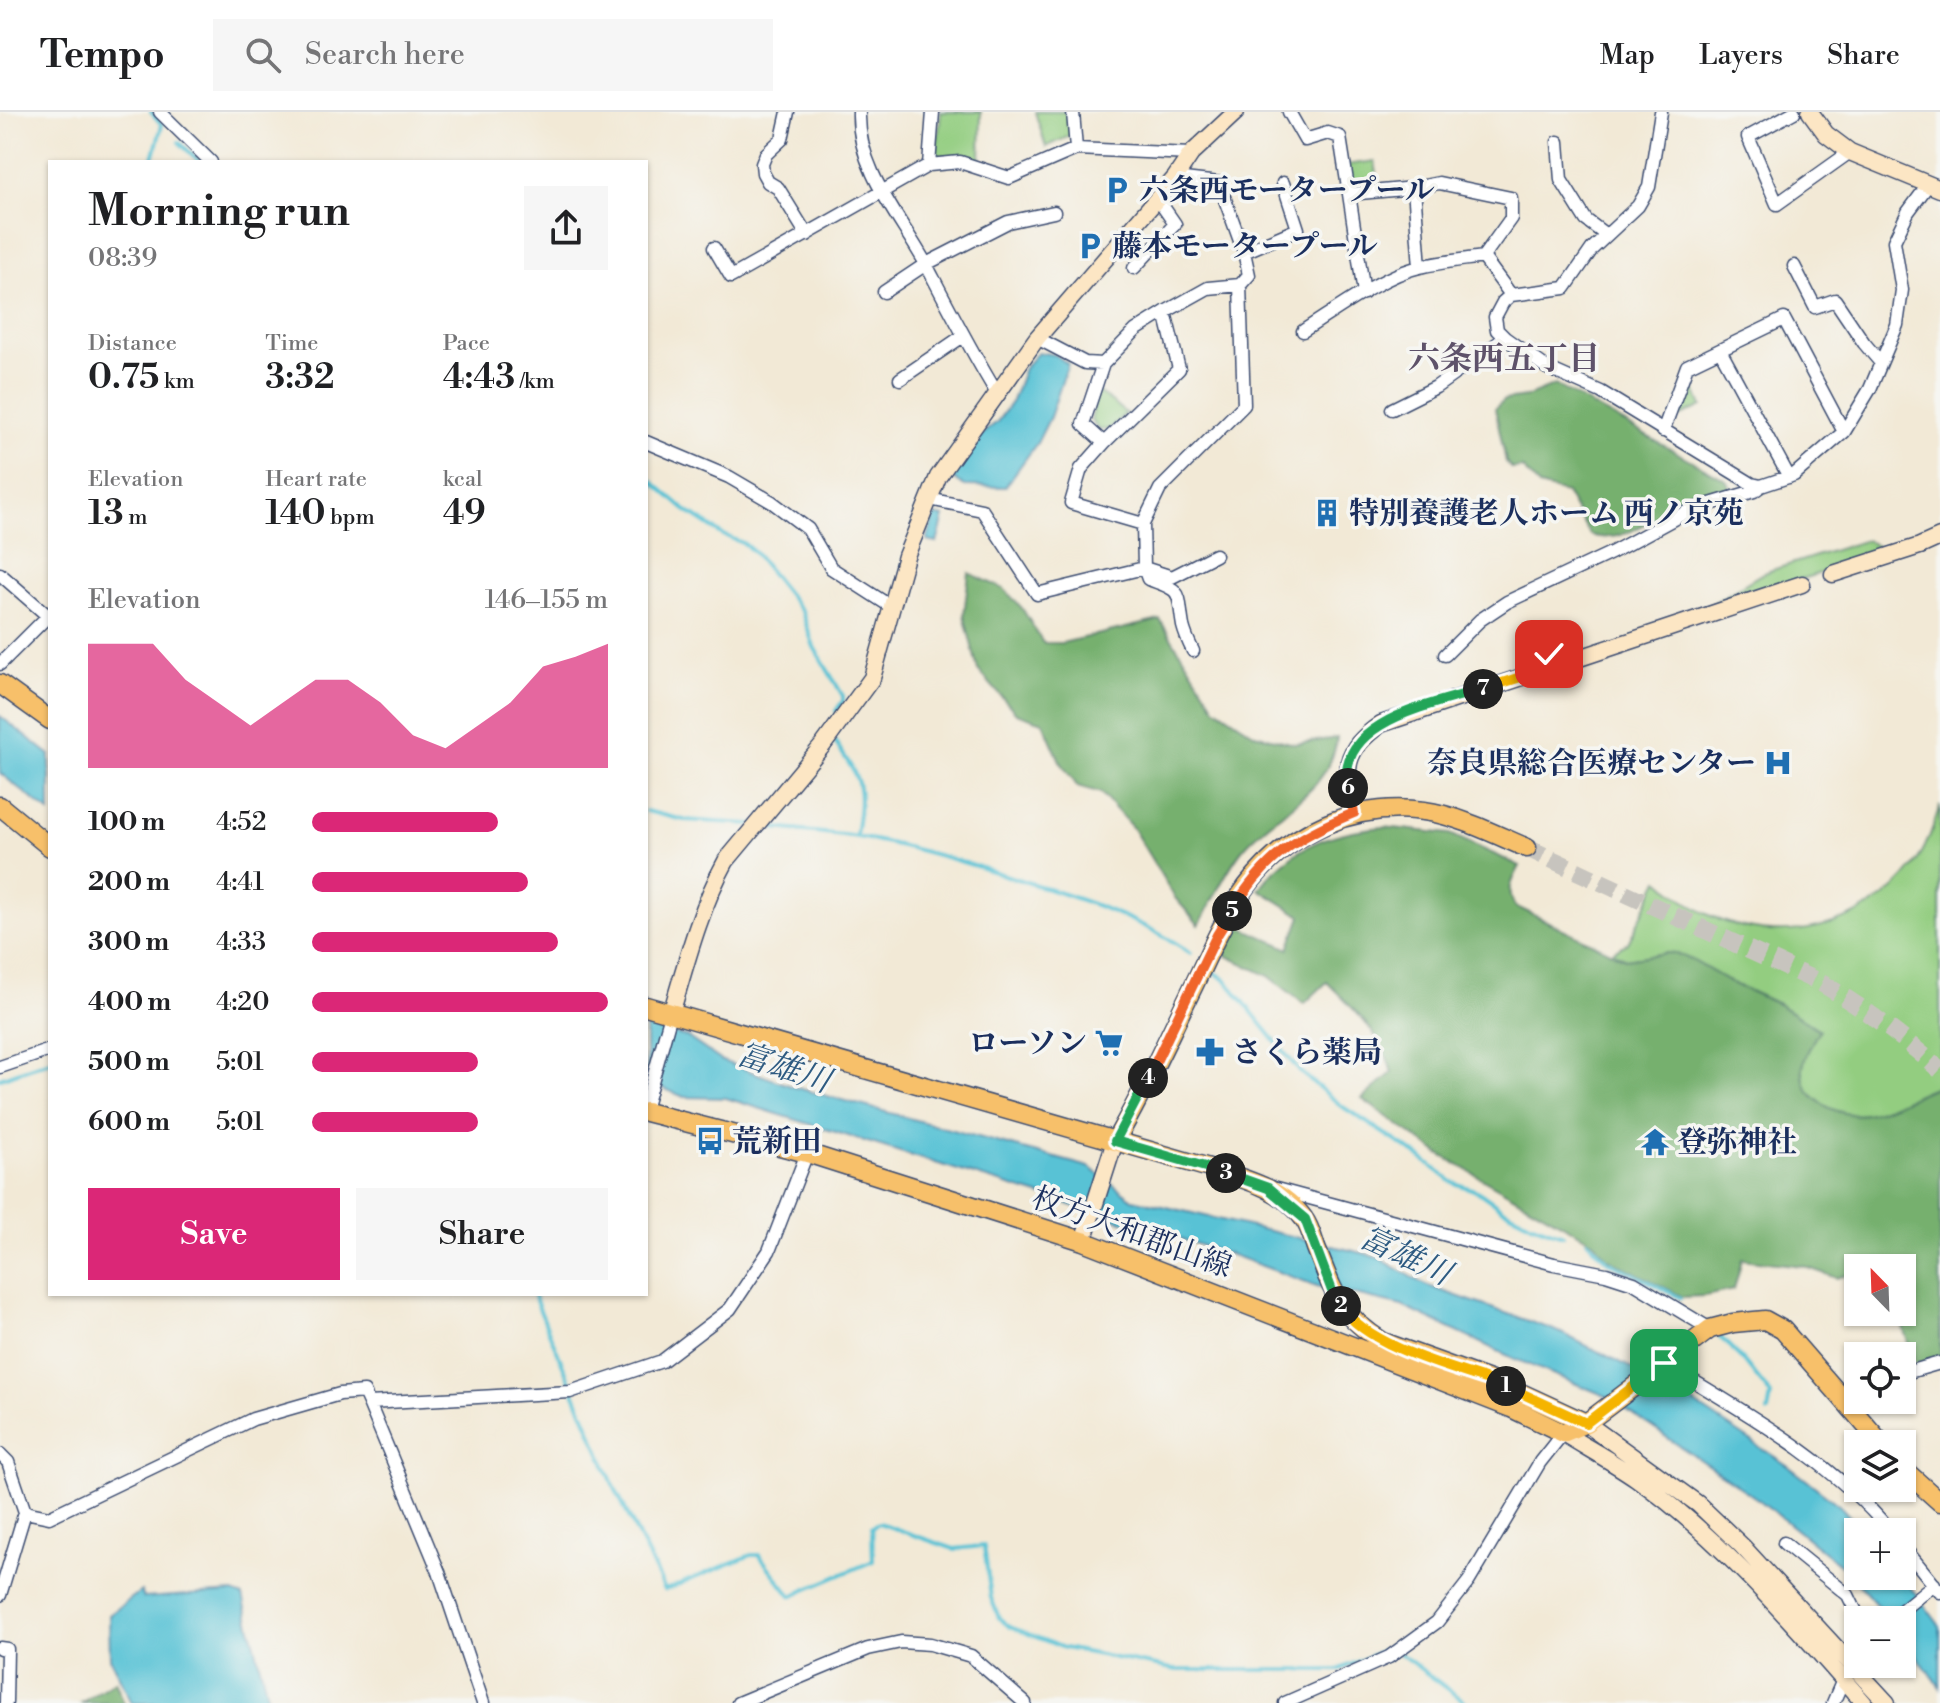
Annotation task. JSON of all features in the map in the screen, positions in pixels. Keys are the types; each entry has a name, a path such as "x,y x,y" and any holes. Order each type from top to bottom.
{"main road":[{"path":"0,684 48,719"},
{"path":"0,806 48,845"},
{"path":"1113,1146 1217,935 1246,888 1268,861 1296,841 1354,813 1388,809 1425,812 1464,822 1527,848"},
{"path":"648,1007 669,1020 1113,1146 1206,1167 1268,1188 1305,1219 1334,1296 1346,1314 1383,1342 1591,1419"},
{"name":"枚方大和郡山線","path":"648,1103 1084,1237 1511,1408 1563,1433"},
{"path":"1563,1433 1591,1419 1710,1329 1733,1323 1765,1320 1783,1330 1844,1387"},
{"path":"1916,1481 1940,1502"}],"street":[{"path":"160,112 209,160"},
{"path":"788,112 782,139 766,154 763,173 768,182 778,188 807,235"},
{"path":"859,112 858,130 867,159 998,395"},
{"path":"929,165 933,112"},
{"path":"1073,112 1076,149"},
{"path":"648,1099 691,945 717,878 726,861 823,745 872,678 906,556 938,477 1037,338 1175,178 1191,154 1236,112"},
{"path":"1289,112 1305,140 1328,133 1340,137 1364,293"},
{"path":"1661,112 1649,187 1638,206 1592,249 1565,288 1511,295 1503,302 1495,317 1497,330 1547,368 1601,392 1752,484 1761,486"},
{"path":"1794,112 1748,137 1777,204 1850,152"},
{"path":"1445,655 1480,620 1507,602 1611,553 1690,510 1754,491 1794,475 1844,432 1870,389 1897,325 1902,290 1894,241 1908,212 1934,187 1850,152 1826,134 1810,112"},
{"path":"1558,142 1561,180 1586,220 1606,235"},
{"path":"714,248 731,277 929,165 960,162 1009,178 1076,149 1191,154"},
{"path":"1104,443 1083,424 1103,364 1136,330 1165,312 1208,288 1240,285 1249,275 1219,183 1175,178"},
{"path":"1244,252 1298,229 1283,183"},
{"path":"1303,331 1404,271 1483,257 1511,218 1511,198 1439,183 1349,194"},
{"path":"1414,188 1420,267"},
{"path":"1134,268 1175,224 1157,198"},
{"path":"884,292 926,264 1008,222 1054,212"},
{"path":"1483,257 1511,295"},
{"path":"1794,266 1815,307 1835,300 1881,363"},
{"path":"1193,651 1183,627 1182,601 1177,592 1148,579 1144,568 1143,524 1160,489 1244,405 1240,285"},
{"path":"1143,524 1071,503 1081,469 1179,369 1165,312"},
{"path":"1663,431 1687,366 1784,319 1844,432"},
{"path":"900,379 963,336"},
{"path":"1037,338 1085,363 1103,364"},
{"path":"1392,409 1436,387 1505,338"},
{"path":"1720,350 1789,477"},
{"path":"648,443 729,477 772,502 808,529 831,568 890,606"},
{"path":"929,499 982,510 1037,594 1144,568 1172,577 1215,555"},
{"path":"1833,574 1940,537"},
{"path":"0,574 48,614"},
{"path":"1354,813 1346,767 1352,750 1381,724 1802,584"},
{"path":"0,664 48,616"},
{"path":"0,1067 48,1051"},
{"path":"1084,1237 1113,1146"},
{"path":"369,1403 570,1392 662,1361 730,1309 769,1251 807,1153"},
{"path":"1268,1188 1293,1192 1554,1264 1620,1278 1647,1290 1710,1329"},
{"path":"1664,1363 1786,1438 1871,1507 1880,1518"},
{"path":"1916,1370 1940,1363"},
{"path":"25,1512 49,1517 253,1419 340,1394 364,1392 439,1572 483,1703"},
{"path":"1591,1419 1698,1504 1742,1546 1844,1660"},
{"path":"1285,1703 1389,1657 1437,1622 1469,1581 1540,1462 1563,1433 1637,1478 1844,1662"},
{"path":"0,1454 8,1462 25,1512 0,1595"},
{"path":"1784,1543 1848,1595 1853,1606"},
{"path":"1911,1606 1937,1588 1916,1562"},
{"path":"738,1703 868,1649 901,1642 930,1644 971,1656 1025,1703"},
{"path":"0,1648 7,1649 6,1703"},
{"path":"1833,1703 1846,1678"},
{"path":"1855,1678 1864,1703"},
{"path":"1861,1678 1887,1703"}],"green space":[{"path":"941,112 981,112 980,162 936,155"},
{"path":"1035,112 1066,112 1070,136 1046,147"},
{"path":"1375,161 1379,188 1349,190 1345,165"},
{"path":"1690,377 1702,406 1675,419"},
{"path":"1555,385 1726,480 1729,490 1687,500 1616,536 1590,535 1566,493 1539,486 1522,468 1512,469 1506,462 1495,408 1504,400 1526,397"},
{"path":"1097,391 1126,413 1109,429 1099,430 1091,421"},
{"path":"1866,540 1887,552 1700,611 1763,573"},
{"path":"969,573 1004,589 1022,608 1043,643 1062,643 1160,620 1215,707 1255,734 1295,744 1337,738 1332,758 1323,774 1312,788 1243,849 1199,925 1175,898 1132,827 1101,793 1077,786 1060,761 1043,722 1016,713 978,670 964,615"},
{"path":"1940,805 1940,1085 1871,1113 1850,1114 1829,1108 1812,1095 1803,1076 1805,1057 1818,1029 1778,1004 1667,953 1626,959 1612,952 1628,943 1659,880 1702,911 1736,925 1792,931 1820,927 1847,918 1872,905 1894,888 1913,867 1926,845"},
{"path":"1384,827 1450,834 1520,866 1511,890 1515,906 1625,959 1667,953 1683,955 1778,1004 1819,1030 1805,1058 1803,1076 1812,1095 1829,1108 1850,1114 1871,1113 1940,1085 1940,1359 1916,1364 1916,1342 1908,1342 1903,1326 1916,1326 1916,1254 1844,1254 1844,1276 1837,1278 1803,1266 1742,1259 1734,1290 1683,1297 1607,1258 1594,1242 1439,1154 1362,1099 1392,1073 1382,1047 1347,1002 1327,982 1304,1004 1269,976 1223,954 1235,924 1289,949 1301,916 1259,889 1285,862 1314,843"},
{"path":"115,1681 124,1703 81,1703"}],"water":[{"path":"1038,352 1055,355 1068,364 1050,417 1037,443 1005,487 965,486 952,478 982,434 997,422 1012,401 1024,368"},
{"path":"934,515 944,517 937,543 927,541"},
{"path":"0,716 48,753 48,811 0,773"},
{"path":"648,1027 687,1037 722,1061 794,1087 1089,1167 1133,1199 1375,1256 1428,1286 1557,1331 1666,1385 1787,1465 1840,1506 1851,1518 1844,1518 1844,1568 1762,1502 1606,1396 1513,1358 1402,1306 1317,1286 1232,1255 726,1098 684,1097 648,1082"},
{"path":"1864,1590 1913,1590 1940,1626 1940,1687 1916,1655 1916,1606 1878,1606"},
{"path":"141,1591 144,1598 233,1592 243,1596 269,1703 132,1703 110,1658 109,1615"}],"waterway":[{"path":"151,112 162,125 153,160"},
{"path":"179,142 198,160"},
{"path":"648,478 684,509 755,553 802,612 814,647 843,696 836,711"},
{"path":"835,742 859,786 856,836"},
{"path":"648,811 684,820 751,824"},
{"path":"760,826 857,837 958,861 1107,910 1150,929 1191,953"},
{"path":"1211,970 1226,980 1300,1072 1343,1107 1416,1154 1452,1182 1477,1191 1532,1224 1563,1235"},
{"path":"0,1078 48,1062"},
{"path":"1587,1240 1608,1261 1681,1298"},
{"path":"534,1296 612,1482 665,1590 751,1555 759,1555 791,1596 873,1561 872,1526 879,1523 954,1549 984,1546 991,1598 999,1618 1010,1627 1064,1648 1177,1670 1338,1670 1391,1647 1467,1703"},
{"path":"1720,1337 1771,1395 1768,1412"}],"tunnel":[{"path":"1527,848 1823,984 1883,1024 1940,1070"}],"place":[{"name":"六条西モータープール","path":"1117,190"},
{"name":"藤本モータープール","path":"1090,246"},
{"name":"特別養護老人ホーム 西ノ京苑","path":"1327,513"},
{"name":"奈良県総合医療センター","path":"1778,763"},
{"name":"ローソン","path":"1109,1043"},
{"name":"さくら薬局","path":"1210,1052"},
{"name":"荒新田","path":"710,1141"},
{"name":"登弥神社","path":"1655,1142"}],"district":[{"name":"六条西五丁目","path":"1504,358"}],"route":[{"path":"1549,654 1536,651 1524,676 1410,712 1381,724 1363,737 1352,750 1346,767 1354,813 1296,841 1268,861 1246,888 1217,935 1115,1141 1268,1188 1305,1219 1334,1296 1346,1314 1383,1342 1508,1387 1586,1423 1664,1363"}],"water label":[{"name":"富雄川","path":"784,1067"},
{"name":"富雄川","path":"1406,1255"}]}
